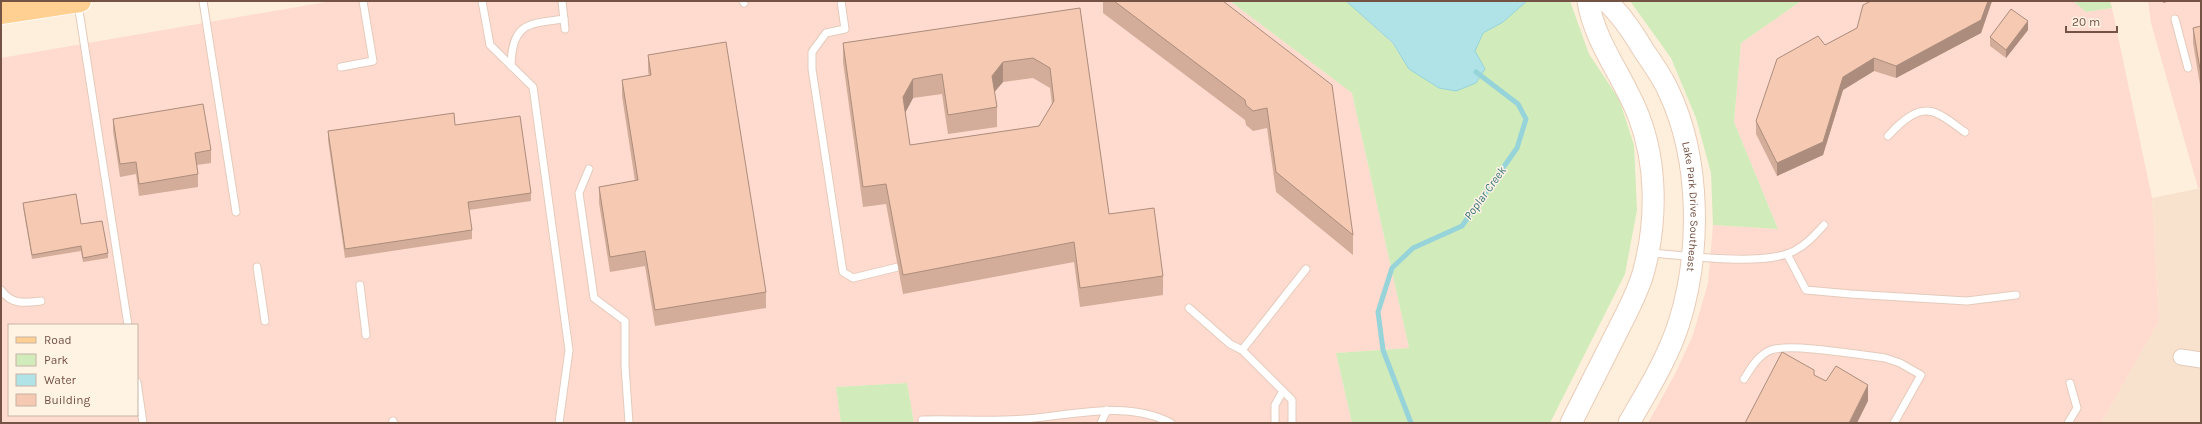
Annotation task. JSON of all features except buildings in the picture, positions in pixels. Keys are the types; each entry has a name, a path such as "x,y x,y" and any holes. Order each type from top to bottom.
{"main road":[{"path":"1,13 27,5 79,1"}],"street":[{"path":"1571,423 1627,311 1644,271 1648,253 1653,211 1652,178 1648,144 1630,96 1603,47 1590,14 1588,1"},
{"name":"Lake Park Drive Southeast","path":"1606,1 1645,52 1669,92 1686,138 1693,175 1694,219 1691,256 1686,292 1679,324 1664,358 1629,423"},
{"path":"2181,357 2201,360"}],"lane":[{"path":"79,1 128,324"},
{"path":"203,1 236,212"},
{"path":"341,67 373,62 363,1"},
{"path":"482,1 490,45 533,87 569,350 559,423"},
{"path":"562,1 565,30"},
{"path":"841,1 845,29 826,33 812,52 812,69 843,272 852,278 898,267"},
{"path":"511,66 512,45 521,30 535,23 564,18"},
{"path":"2175,19 2188,68"},
{"path":"1888,136 1900,121 1916,113 1934,112 1964,132"},
{"path":"589,169 580,193 594,298 625,321 625,366 629,423"},
{"path":"1648,253 1767,259 1787,254 1806,244 1824,225"},
{"path":"1787,254 1806,290 1967,301 2016,295"},
{"path":"257,267 265,321"},
{"path":"1242,350 1306,269"},
{"path":"360,285 366,335"},
{"path":"1,290 7,298 22,304 41,301"},
{"path":"1189,308 1230,344 1242,350 1292,400 1292,423"},
{"path":"1744,379 1754,362 1770,350 1787,347 1885,358 1900,363 1921,375 1894,423"},
{"path":"2068,423 2077,408 2070,383"},
{"path":"138,389 143,423"},
{"path":"1275,423 1275,405 1283,391"},
{"path":"1101,423 1107,410"},
{"path":"922,420 1025,419 1107,410 1135,412 1160,417 1171,423"}],"shaded area":[{"path":"332,1 1230,1 1352,93 1409,348 1336,353 1352,423 914,423 907,383 836,387 841,423 1,423 1,58"},
{"path":"1801,1 2073,1 2086,12 2112,8 2152,198 2159,321 2101,423 1648,423 1675,374 1693,335 1708,283 1713,225 1778,229 1734,122 1741,43"},
{"path":"2148,1 2201,1 2201,188 2198,188 2151,23"},
{"path":"2201,188 2201,423 2101,423 2159,321 2152,198"}],"green space":[{"path":"1230,1 1346,1 1393,44 1409,69 1475,51 1483,33 1503,22 1527,1 1570,1 1589,54 1619,99 1634,145 1637,210 1625,274 1550,423 1352,423 1336,353 1409,348 1352,93"},
{"path":"1630,1 1801,1 1741,43 1734,122 1778,229 1713,225 1711,173 1696,118 1671,58"},
{"path":"2073,1 2110,1 2112,8 2086,12"},
{"path":"907,383 914,423 841,423 836,387"}],"water":[{"path":"1346,1 1527,1 1503,22 1483,33 1475,51 1485,69 1476,83 1456,91 1439,88 1409,69 1393,43"}],"waterway":[{"name":"Poplar Creek","path":"1411,423 1383,350 1378,312 1392,268 1413,248 1462,226 1517,148 1526,119 1518,104 1476,72"}]}
